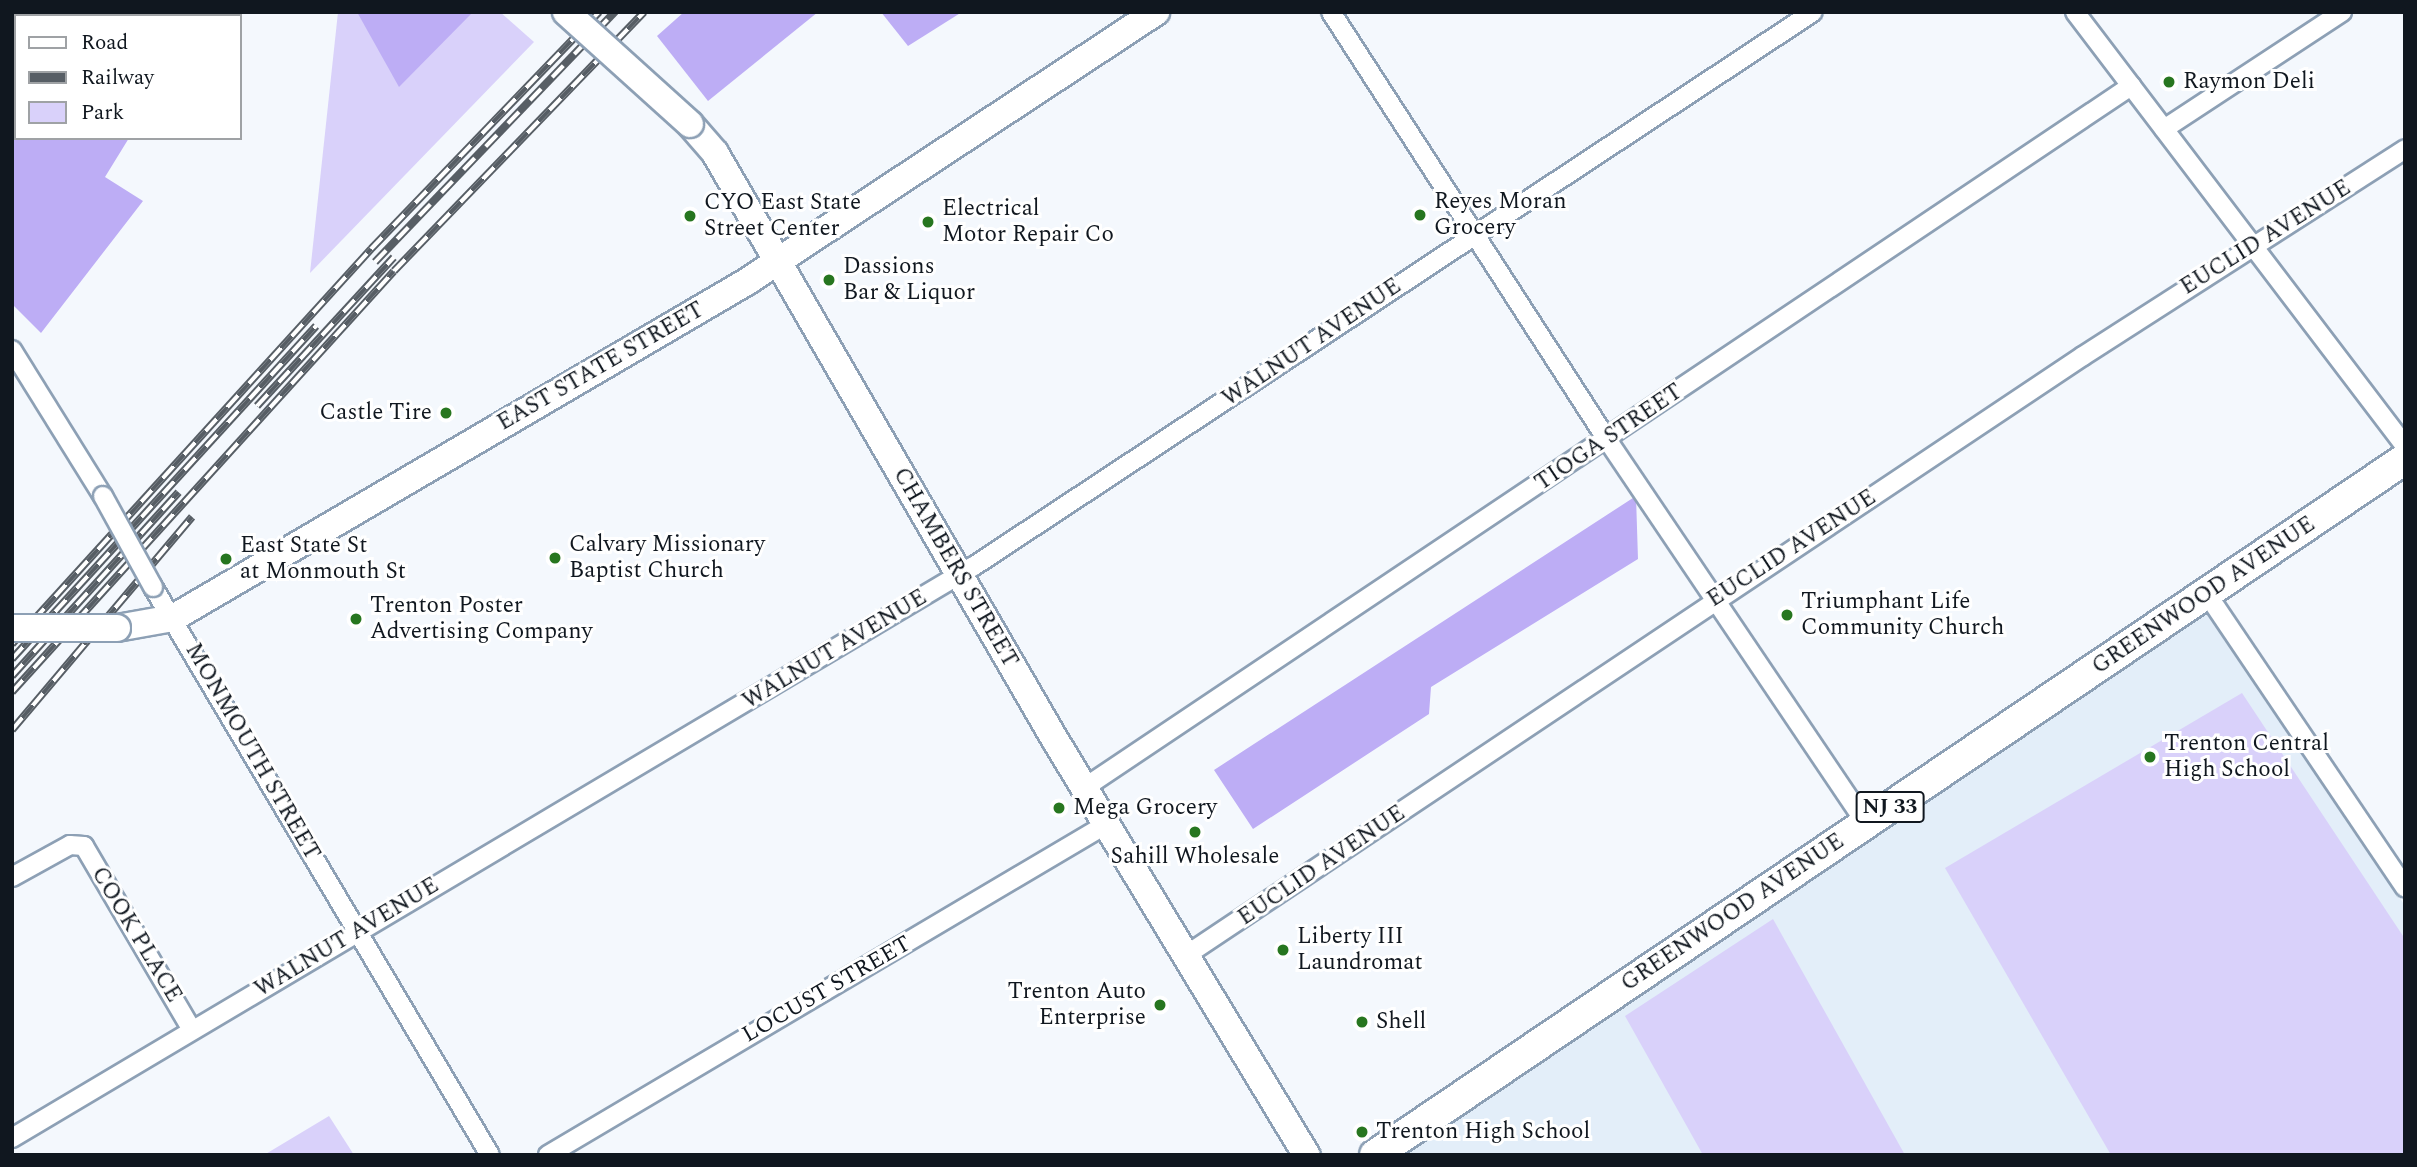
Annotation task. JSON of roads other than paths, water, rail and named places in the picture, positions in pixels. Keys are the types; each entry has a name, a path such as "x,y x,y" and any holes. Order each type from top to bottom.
{"main road":[{"name":"GREENWOOD AVENUE","path":"1375,1155 2405,459"}],"street":[{"name":"CHAMBERS STREET","path":"566,12 690,124 716,153 1105,825 1307,1155"},
{"name":"EAST STATE STREET","path":"12,628 117,628 173,618 778,262 1156,12"},
{"path":"1331,12 1606,438 1866,823"},
{"name":"WALNUT AVENUE","path":"12,1138 959,575 1813,12"},
{"path":"2075,12 2405,446"},
{"path":"2164,129 2342,12"},
{"name":"TIOGA STREET","path":"1084,788 2131,86"},
{"name":"EUCLID AVENUE","path":"1185,956 1714,600 2253,245 2405,149"},
{"name":"MONMOUTH STREET","path":"12,351 103,496 153,587 490,1155"},
{"path":"2207,594 2399,865 2405,888"},
{"name":"LOCUST STREET","path":"548,1155 1105,825"},
{"name":"COOK PLACE","path":"12,877 78,844 192,1030"}],"railway":[{"path":"12,644 371,249 599,12"},
{"path":"375,262 615,12"},
{"path":"12,692 394,271 644,12"},
{"path":"257,406 394,257"},
{"path":"12,659 316,326"},
{"path":"12,676 179,492"},
{"path":"12,730 192,517"}],"place":[{"name":"Raymon Deli","path":"2169,82"},
{"name":"Reyes Moran Grocery","path":"1420,215"},
{"name":"CYO East State Street Center","path":"690,216"},
{"name":"Electrical Motor Repair Co","path":"928,222"},
{"name":"Dassions Bar & Liquor","path":"829,280"},
{"name":"Castle Tire","path":"446,413"},
{"name":"Calvary Missionary Baptist Church","path":"555,558"},
{"name":"East State St at Monmouth St","path":"226,559"},
{"name":"Triumphant Life Community Church","path":"1787,615"},
{"name":"Trenton Poster Advertising Company","path":"356,619"},
{"name":"Trenton Central High School","path":"2150,757"},
{"name":"Mega Grocery","path":"1059,808"},
{"name":"Sahill Wholesale","path":"1195,832"},
{"name":"Liberty III Laundromat","path":"1283,950"},
{"name":"Trenton Auto Enterprise","path":"1160,1005"},
{"name":"Shell","path":"1362,1022"},
{"name":"Trenton High School","path":"1362,1132"}]}
